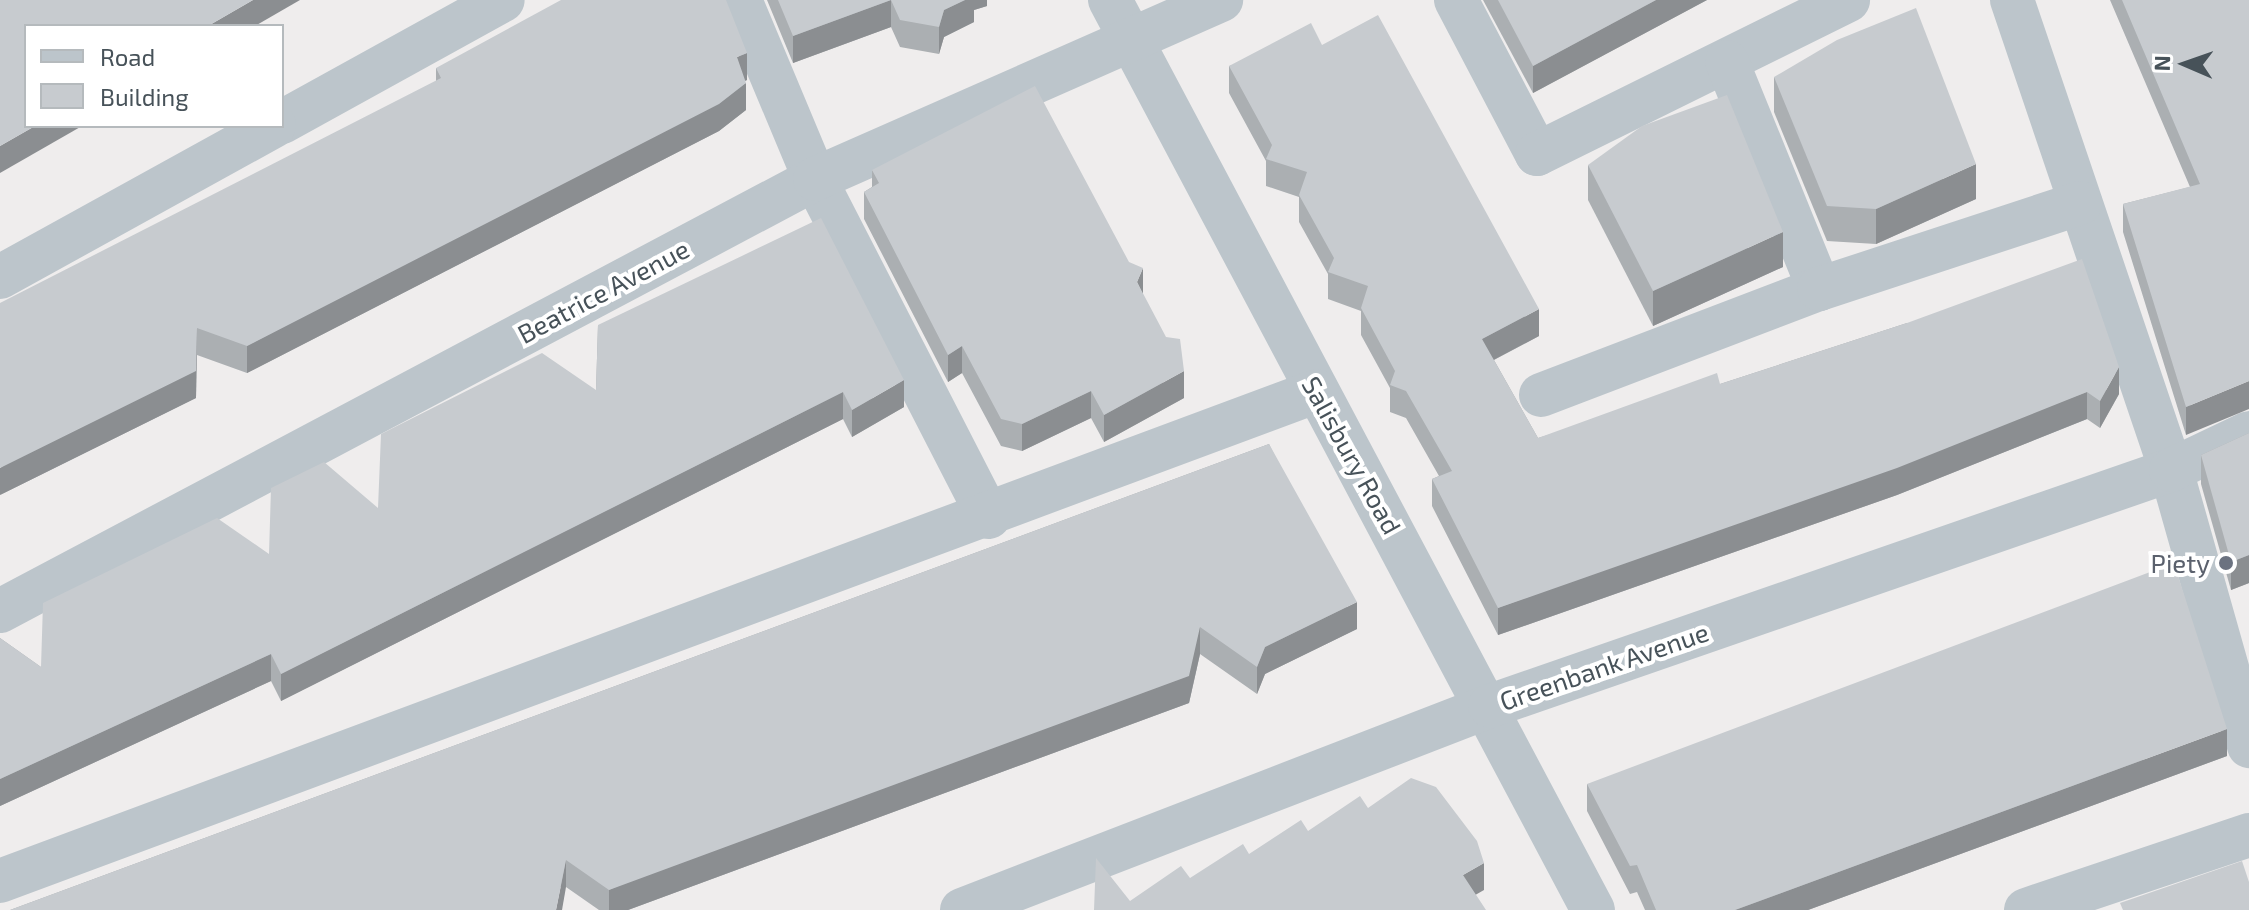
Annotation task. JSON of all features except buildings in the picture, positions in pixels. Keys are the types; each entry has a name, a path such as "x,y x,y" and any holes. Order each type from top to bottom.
{"street":[{"path":"284,121 503,0"},
{"path":"740,0 815,179 989,517"},
{"name":"Salisbury Road","path":"1110,0 1129,44 1490,706 1593,910"},
{"name":"Beatrice Avenue","path":"0,611 815,179 1129,44 1221,0"},
{"path":"1456,0 1537,154 1848,0"},
{"path":"2012,0 2171,470 2249,746"},
{"path":"1727,62 1819,289"},
{"path":"0,277 270,128"},
{"path":"1541,395 1819,289 2080,203"},
{"path":"0,881 989,517 1317,391"},
{"name":"Greenbank Avenue","path":"962,910 1490,706 2171,470 2249,433"},
{"path":"2026,910 2249,835"}],"place":[{"name":"Piety","path":"2226,563"}]}
